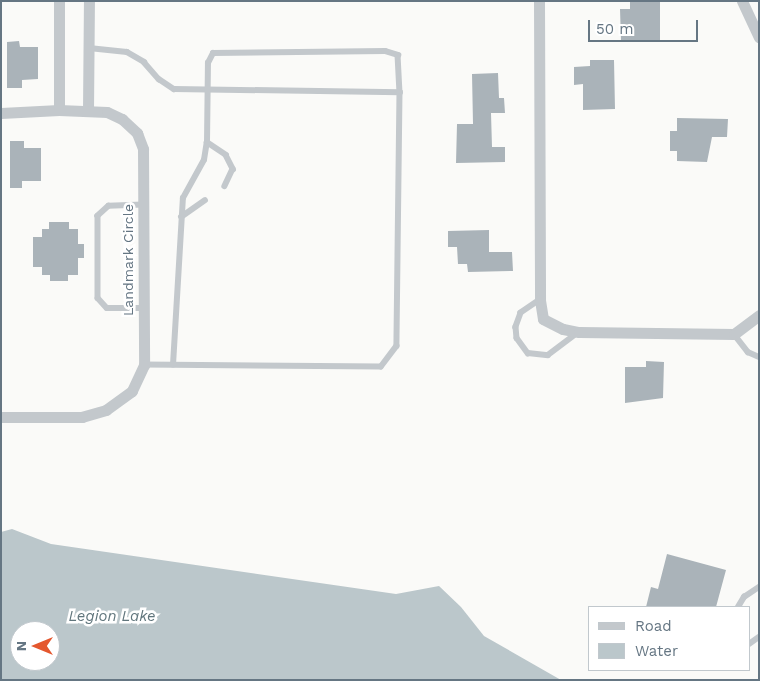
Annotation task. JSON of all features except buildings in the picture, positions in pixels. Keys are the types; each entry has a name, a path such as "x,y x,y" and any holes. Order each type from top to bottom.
{"street":[{"path":"59,1 59,110"},
{"path":"88,111 89,1"},
{"path":"539,1 540,300 543,319 563,329 579,332 734,334 759,315"},
{"path":"742,1 759,37"},
{"name":"Landmark Circle","path":"1,113 59,110 88,111 115,116 137,133 143,149 144,205 144,365 132,392 106,410 82,417 1,417"}],"lane":[{"path":"89,48 127,52 144,62 159,79 174,89 207,92 400,92"},
{"path":"144,365 381,367 397,346 400,92 398,55 385,51 213,53 208,63 207,142 204,160 183,198 173,365"},
{"path":"207,142 226,156 233,169 225,186"},
{"path":"181,217 205,200"},
{"path":"144,205 109,206 98,216 98,298 107,308 144,308"},
{"path":"540,300 521,313 516,327 517,338 528,352 548,355 579,332"},
{"path":"734,334 748,352 759,357"},
{"path":"739,606 744,597 759,587"}],"water":[{"name":"Legion Lake","path":"12,529 51,544 396,594 439,586 461,607 484,636 561,680 1,680 1,532"}]}
